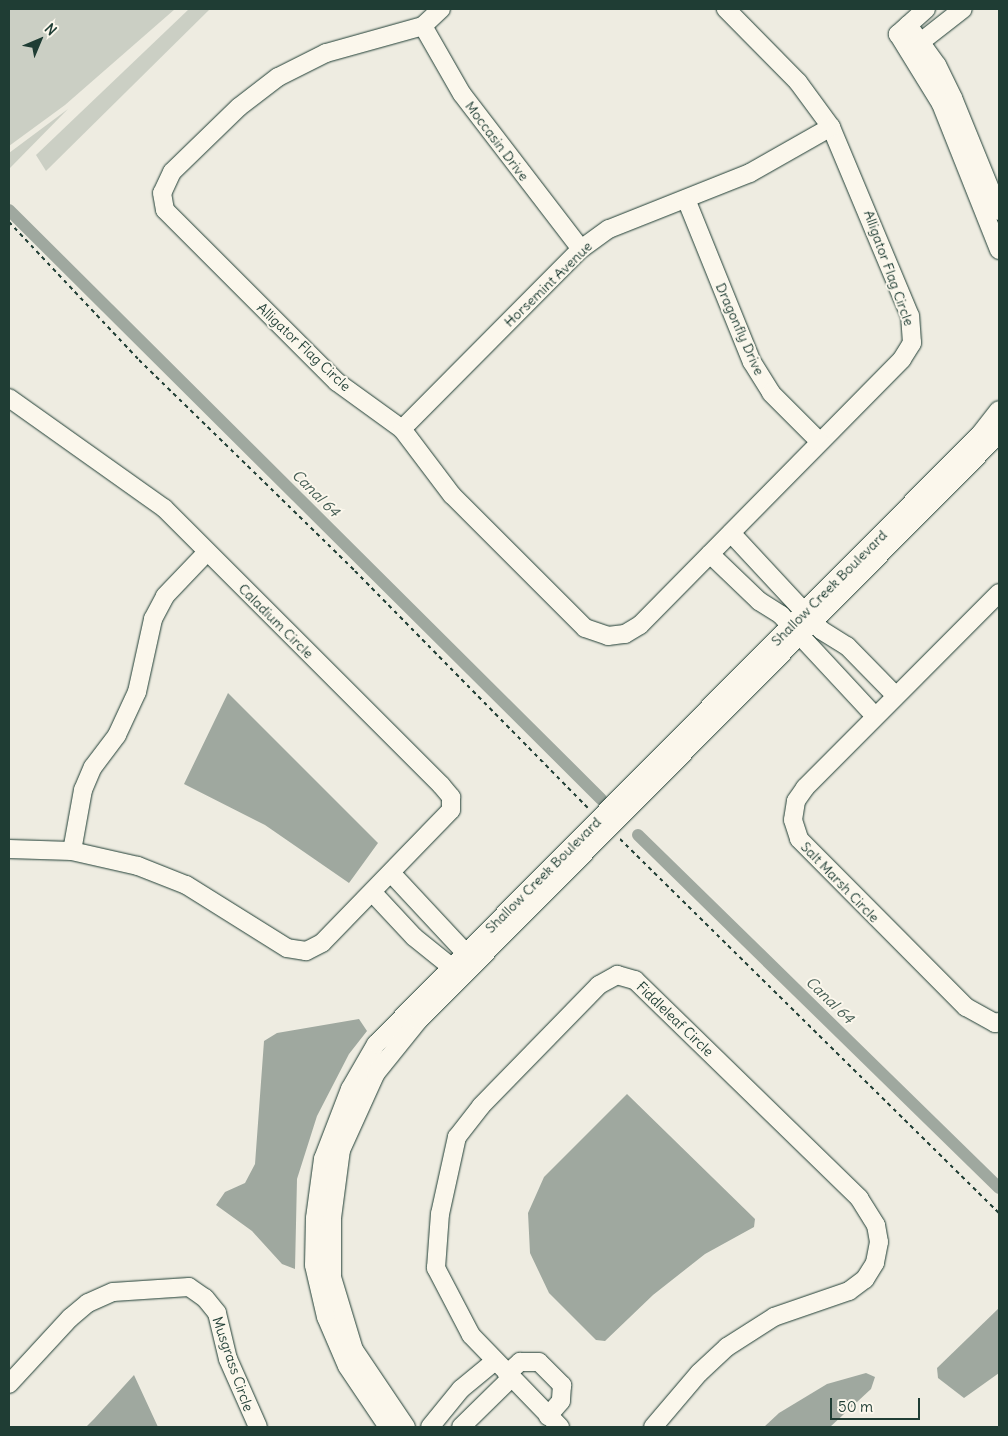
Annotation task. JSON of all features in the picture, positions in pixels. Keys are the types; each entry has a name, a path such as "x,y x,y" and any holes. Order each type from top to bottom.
{"street":[{"name":"Alligator Flag Circle","path":"441,9 423,26 326,53 278,78 239,107 172,172 162,193 165,210 337,382 402,429 452,495 585,628 608,636 625,634 640,625 902,359 912,344 913,331 870,218 830,127 798,82 726,9"},
{"path":"926,9 903,30 953,98 999,212"},
{"path":"916,46 963,9"},
{"name":"Moccasin Drive","path":"423,26 462,94 581,249"},
{"path":"916,46 942,104 999,250"},
{"name":"Horsemint Avenue","path":"402,429 581,249 609,229 750,173 830,127"},
{"name":"Dragonfly Drive","path":"686,198 752,362 771,393 820,442"},
{"name":"Caladium Circle","path":"9,398 142,491 206,552 451,797 451,810 445,819 322,943 306,951 287,948 186,886 138,866 72,851 9,849"},
{"name":"Shallow Creek Boulevard","path":"808,618 999,410"},
{"name":"Shallow Creek Boulevard","path":"388,1427 347,1366 326,1317 314,1265 315,1218 323,1159 350,1089 376,1044 458,971 808,618 999,434"},
{"path":"731,533 808,618 847,646 894,695"},
{"path":"72,851 83,790 92,767 117,735 137,692 153,619 165,596 206,552"},
{"path":"710,554 796,630 874,715"},
{"name":"Salt Marsh Circle","path":"999,593 874,715 796,801 793,820 799,839 966,1007 995,1023 999,1022"},
{"path":"392,874 427,908 470,959"},
{"path":"373,893 414,937 458,971"},
{"name":"Shallow Creek Boulevard","path":"406,1427 354,1350 332,1277 337,1179 341,1150 376,1073 458,971"},
{"name":"Fiddleleaf Circle","path":"554,1422 471,1335 436,1268 443,1190 457,1137 481,1106 598,985 616,975 635,980 859,1198 876,1225 879,1242 875,1263 865,1279 848,1291 774,1317 727,1347 699,1373 653,1427"},
{"name":"Musgrass Circle","path":"9,1384 70,1318 88,1303 113,1292 189,1288 206,1298 217,1313 228,1359 258,1427"},
{"path":"430,1427 462,1389 520,1362 539,1362 562,1384 561,1401 554,1422"},
{"path":"461,1427 504,1371"}],"path":[{"path":"9,222 139,360 355,571 605,823 999,1213"}],"shaded area":[{"path":"9,9 175,9 65,105 9,146"},
{"path":"189,9 210,9 46,171 36,155"},
{"path":"68,109 9,169 9,153"},
{"path":"228,693 378,843 349,883 265,825 184,784"},
{"path":"359,1019 367,1031 349,1054 317,1116 297,1179 295,1269 282,1264 252,1231 216,1205 225,1192 245,1183 255,1164 264,1041 277,1033"},
{"path":"627,1094 755,1219 754,1227 705,1254 653,1295 605,1341 596,1340 549,1293 530,1253 528,1213 544,1177"},
{"path":"999,1308 999,1373 964,1398 938,1378 937,1368"},
{"path":"866,1373 875,1377 871,1389 830,1427 764,1427 779,1413 827,1384"},
{"path":"134,1375 158,1427 86,1427 94,1419"}],"waterway":[{"name":"Canal 64","path":"9,210 601,799"},
{"name":"Canal 64","path":"638,835 999,1188"}]}
